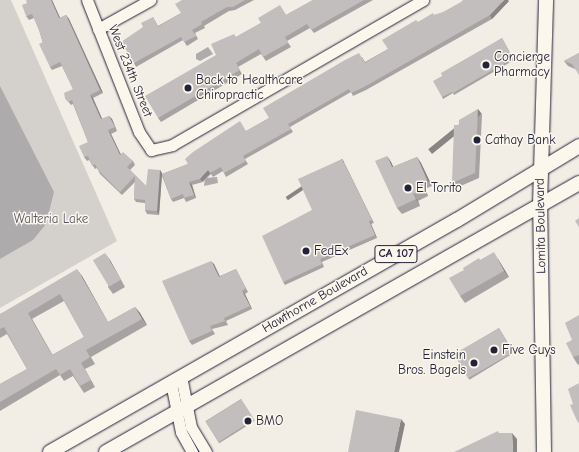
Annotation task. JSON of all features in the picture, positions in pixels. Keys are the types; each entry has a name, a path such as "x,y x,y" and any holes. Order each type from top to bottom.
{"main road":[{"name":"Lomita Boulevard","path":"544,452 540,205 546,0"},
{"name":"Hawthorne Boulevard","path":"50,452 457,220 579,146"},
{"name":"CA 107","path":"106,452 579,182"}],"street":[{"name":"West 234th Street","path":"87,0 139,132 151,150 172,145 423,0"},
{"path":"98,29 150,0"},
{"path":"176,379 181,432 192,452"},
{"path":"180,410 206,452"}],"green space":[{"name":"Walteria Lake","path":"0,0 11,0 117,241 0,308"}],"shaded area":[{"path":"208,47 213,54 200,61 196,59 196,54"},
{"name":"Walteria Lake","path":"0,86 54,192 46,224 33,240 0,259"},
{"path":"217,177 218,183 204,186 205,178"}],"building":[{"path":"26,0 51,0 59,18 66,15 100,90 90,95 101,119 109,116 115,127 108,130 120,155 123,152 133,161 127,167 146,186 148,169 160,170 157,211 145,210 145,200 134,199 135,176 120,192 98,170 95,164 92,166 88,156 84,157 79,146 88,142 72,100 68,102 64,93 73,89 60,62 50,67 39,44 43,42 32,14 26,16 22,5 27,3"},
{"path":"182,0 245,0 233,7 227,7 201,22 202,24 192,30 196,36 184,42 181,37 134,63 121,42 143,27 141,23 153,17 158,27 181,13 175,4"},
{"path":"313,0 364,0 311,30 307,24 285,37 288,43 263,57 259,49 236,63 240,70 158,118 145,96 216,55 211,44 234,34 236,37 261,23 258,18 280,5 286,15"},
{"path":"463,0 504,0 490,15 364,87 351,93 349,89 288,124 291,129 243,156 246,161 224,173 221,167 210,173 208,170 200,179 189,182 194,195 184,198 183,194 171,199 162,174 188,164 185,159 193,152 240,121 246,131 269,118 263,108 359,53 365,63 388,49 382,40 416,20 418,22 433,13 434,15 443,12"},
{"path":"502,38 513,58 453,93 452,92 442,97 433,81 442,76 441,73"},
{"path":"579,53 579,75 572,64 564,61"},
{"path":"478,109 475,173 452,183 454,125 459,125 459,120"},
{"name":"El Torito","path":"387,156 392,167 417,157 427,180 420,183 423,190 413,194 416,199 397,208 375,161"},
{"path":"342,159 372,220 369,221 375,235 320,259 322,264 283,282 262,236 312,210 298,179"},
{"path":"579,218 579,227 575,221"},
{"path":"494,252 504,271 460,296 449,278 464,270 463,268 479,258 480,260"},
{"path":"105,253 121,280 109,287 93,260"},
{"path":"211,261 219,277 236,269 246,288 242,291 250,306 224,318 225,321 210,326 212,331 189,341 162,281"},
{"path":"77,269 108,322 135,307 142,319 86,350 90,357 81,363 91,380 80,386 70,369 60,375 56,369 0,402 0,384 27,369 4,327 0,329 0,314","holes":["60,294 84,337 52,355 28,313"]},
{"path":"579,315 579,355 573,357 566,343 572,340 565,323"},
{"path":"499,328 513,352 468,378 454,354"},
{"path":"579,383 578,423 570,405 573,404 568,389"},
{"path":"241,399 254,419 219,442 206,422"},
{"path":"356,410 401,419 394,452 348,452"},
{"path":"498,431 499,433 512,433 513,452 454,452"}],"place":[{"name":"Concierge Pharmacy","path":"486,65"},
{"name":"Back to Healthcare Chiropractic","path":"188,88"},
{"name":"Cathay Bank","path":"477,140"},
{"name":"El Torito","path":"408,188"},
{"name":"FedEx","path":"306,251"},
{"name":"Five Guys","path":"494,350"},
{"name":"Einstein Bros. Bagels","path":"474,363"},
{"name":"BMO","path":"248,421"}]}
